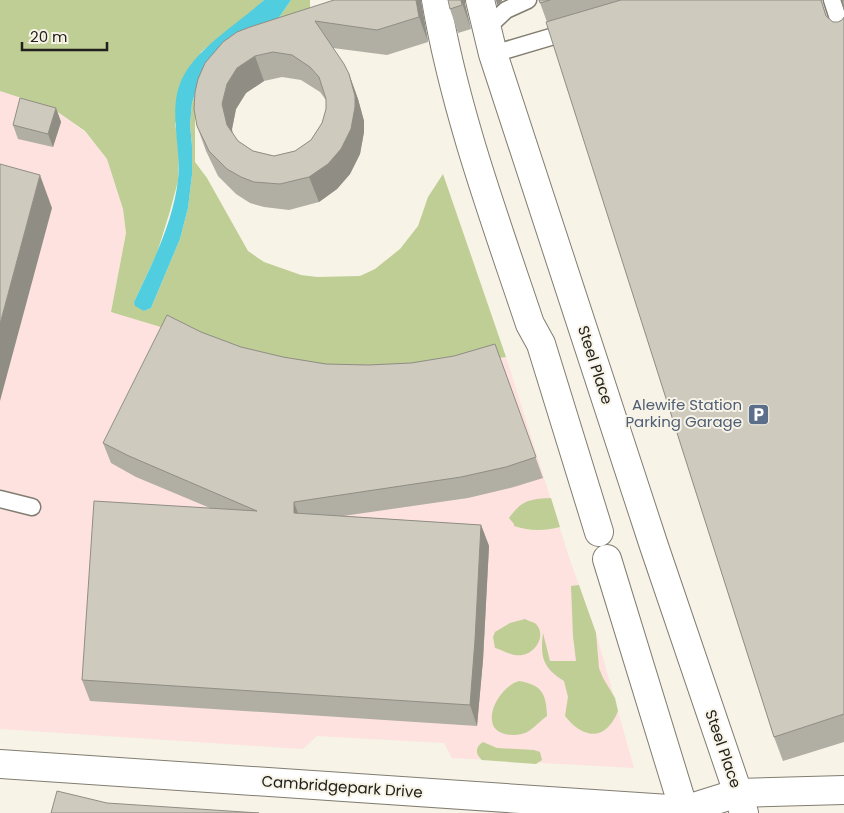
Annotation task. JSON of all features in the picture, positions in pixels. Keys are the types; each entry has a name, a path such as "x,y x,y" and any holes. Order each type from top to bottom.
{"main road":[{"path":"436,0 448,66 469,141 530,324 541,344 552,376 607,559 692,812"},
{"name":"Steel Place","path":"480,0 490,41 654,546 741,803"},
{"name":"Cambridgepark Drive","path":"0,764 692,812 741,803 844,790"}],"lane":[{"path":"490,41 506,10 528,0"},
{"path":"832,0 844,37"},
{"path":"490,41 587,26"},
{"path":"0,499 32,507"}],"shaded area":[{"path":"0,91 52,108 85,132 107,159 123,209 126,233 111,312 458,364 506,357 569,557 596,633 634,768 452,758 444,743 317,736 303,749 0,729"}],"green space":[{"path":"0,0 264,0 244,19 201,52 175,124 179,149 178,181 170,211 157,253 134,302 144,311 151,308 180,239 188,208 192,175 190,125 192,103 200,78 280,16 291,0 310,0 310,14 195,104 195,162 207,178 248,251 264,262 301,275 317,277 360,276 375,269 400,249 418,226 428,197 443,174 506,357 458,364 323,376 111,312 126,233 123,209 107,159 85,131 52,108 0,91"},
{"path":"551,498 560,527 531,530 514,526 509,518 522,504 537,499"},
{"path":"579,585 596,633 599,668 615,698 618,711 607,728 594,734 580,730 565,716 568,697 564,681 547,666 542,649 543,633 550,661 576,661 571,586"},
{"path":"525,619 535,623 540,634 538,643 531,651 527,654 519,655 495,648 493,637 495,632 510,623"},
{"path":"519,681 533,685 541,691 544,696 547,716 525,733 515,735 504,734 499,732 493,725 492,712 503,692 513,683"},
{"path":"483,742 497,748 534,750 540,752 542,760 536,764 482,760 477,751 478,746"}],"water":[{"path":"264,0 291,0 280,16 264,32 200,78 192,103 190,125 192,175 188,208 180,239 151,308 144,311 135,306 134,302 155,258 167,227 178,180 179,167 175,113 179,87 191,64 200,54"}],"building":[{"path":"334,0 416,0 419,17 377,30 315,21 349,74 355,96 351,129 341,149 328,164 309,177 280,184 254,182 227,169 209,151 197,126 194,109 195,92 205,63 223,42 237,32","holes":["273,52 292,55 310,67 319,77 326,99 326,109 322,123 311,140 295,151 274,156 253,151 238,141 227,125 222,104 227,84 237,68 255,56"]},
{"path":"448,0 461,0 462,5 450,9"},
{"path":"539,0 550,0 540,3"},
{"name":"Alewife Station Parking Garage","path":"621,0 821,0 826,16 833,22 838,22 844,17 844,714 774,737 546,22"},
{"path":"20,98 56,108 48,134 13,125"},
{"path":"0,164 40,175 0,324"},
{"path":"167,315 201,332 241,347 283,357 326,364 411,363 454,356 495,344 536,457 506,467 461,477 294,502 294,513 481,525 470,705 82,680 94,501 257,511 103,443"},
{"path":"57,791 107,803 259,813 51,813"}],"place":[{"name":"Alewife Station Parking Garage","path":"758,414"}]}
